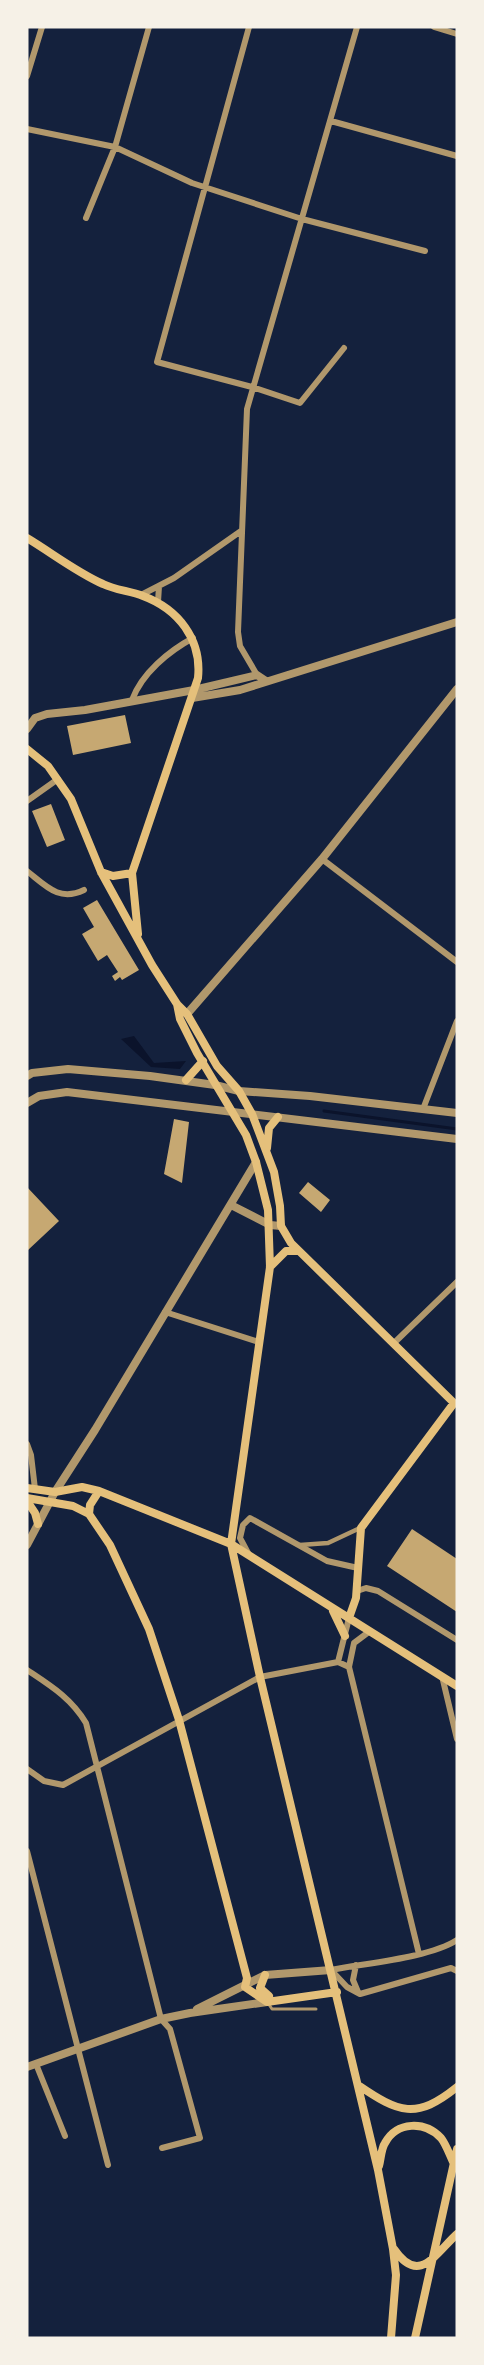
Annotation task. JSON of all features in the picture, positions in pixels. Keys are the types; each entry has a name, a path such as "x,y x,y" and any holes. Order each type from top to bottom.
{"main road":[{"path":"27,538 103,584 158,602 182,623 193,638 199,667 193,694 132,873 138,937"},
{"path":"27,748 48,766 71,799 101,872 138,937 177,1004 187,1014 217,1066 239,1091 252,1114 267,1148 274,1172 281,1226 291,1243 455,1405 361,1528 357,1591 349,1618"},
{"path":"101,872 113,876 132,873"},
{"path":"177,1004 180,1019 202,1061 246,1135 256,1162 268,1210 270,1267 231,1544 260,1677 378,2170 396,2275 391,2338"},
{"path":"186,1080 202,1061"},
{"path":"267,1148 269,1128 278,1117"},
{"path":"270,1267 286,1251 299,1251"},
{"path":"31,1489 55,1492 82,1487 99,1491 231,1544 457,1686"},
{"path":"89,1514 90,1505 99,1491"},
{"path":"27,1499 73,1506 89,1514 110,1545 149,1629 179,1720 247,1978 245,1987 267,2002 337,1992"},
{"path":"27,1499 38,1524"},
{"path":"331,1608 345,1636"},
{"path":"265,1975 260,1988 262,1992 281,2000"},
{"path":"358,2085 375,2097 398,2108 420,2110 441,2101 457,2088"},
{"path":"378,2170 385,2143 400,2128 423,2125 441,2139 454,2164 457,2176"},
{"path":"415,2338 457,2149"},
{"path":"393,2249 402,2261 410,2266 422,2266 433,2260 457,2234"}],"street":[{"path":"27,76 42,27"},
{"path":"86,218 115,147 149,27"},
{"path":"249,27 157,362 252,387 300,403 344,348"},
{"path":"266,681 257,675 240,646 237,632 247,409 357,27"},
{"path":"434,27 457,34"},
{"path":"331,121 457,156"},
{"path":"27,129 115,147 204,187 302,219 425,251"},
{"path":"141,595 159,586 241,531"},
{"path":"158,602 159,586"},
{"path":"27,729 35,718 47,714 85,710 132,700 240,690 457,622"},
{"path":"132,700 136,689 156,665 193,638"},
{"path":"193,694 257,675"},
{"path":"187,1014 322,859 457,689"},
{"path":"27,801 58,779"},
{"path":"322,859 457,962"},
{"path":"27,872 52,891 72,896 84,890"},
{"path":"423,1108 457,1021"},
{"path":"27,1076 32,1073 68,1069 186,1080 215,1084 239,1091 310,1096 457,1113"},
{"path":"27,1103 39,1096 67,1092 457,1139"},
{"path":"27,1545 55,1492 95,1430 256,1162"},
{"path":"231,1205 270,1225 281,1226"},
{"path":"394,1343 457,1282"},
{"path":"165,1312 260,1342"},
{"path":"27,1444 31,1455 31,1489"},
{"path":"236,1510 327,1561 358,1568"},
{"path":"249,1554 240,1538 243,1525 250,1518"},
{"path":"297,1544 305,1546 328,1543 361,1528"},
{"path":"357,1591 366,1588 378,1591 457,1640"},
{"path":"338,1662 349,1618"},
{"path":"370,1632 354,1643 349,1667 419,1953"},
{"path":"27,1769 45,1781 63,1785 260,1677 338,1662 349,1667"},
{"path":"27,1670 62,1693 76,1707 86,1723 161,2019 170,2030 200,2138 162,2148"},
{"path":"442,1676 457,1739"},
{"path":"27,1851 76,2049 108,2165"},
{"path":"190,2013 265,1975 331,1970 419,1953 448,1946 457,1940"},
{"path":"356,1965 353,1980 358,1993"},
{"path":"331,1970 347,1987 358,1993 451,1968 457,1971"},
{"path":"27,2067 161,2019 267,2002"},
{"path":"36,2064 65,2136"}],"lane":[{"path":"267,2002 272,2009 316,2010"}],"water":[{"path":"134,1036 154,1063 186,1061 180,1069 151,1067 121,1039"}],"building":[{"path":"125,715 131,743 73,755 67,726"},
{"path":"51,804 65,840 47,847 32,811"},
{"path":"97,900 139,970 122,980 120,977 115,981 112,976 118,972 107,955 98,961 82,934 94,927 83,908"},
{"path":"174,1119 189,1122 182,1183 164,1174"},
{"path":"308,1182 330,1200 321,1212 299,1193"},
{"path":"27,1187 59,1221 27,1251"},
{"path":"412,1529 457,1559 457,1612 387,1566"}],"waterway":[{"path":"324,1111 457,1129"}]}
